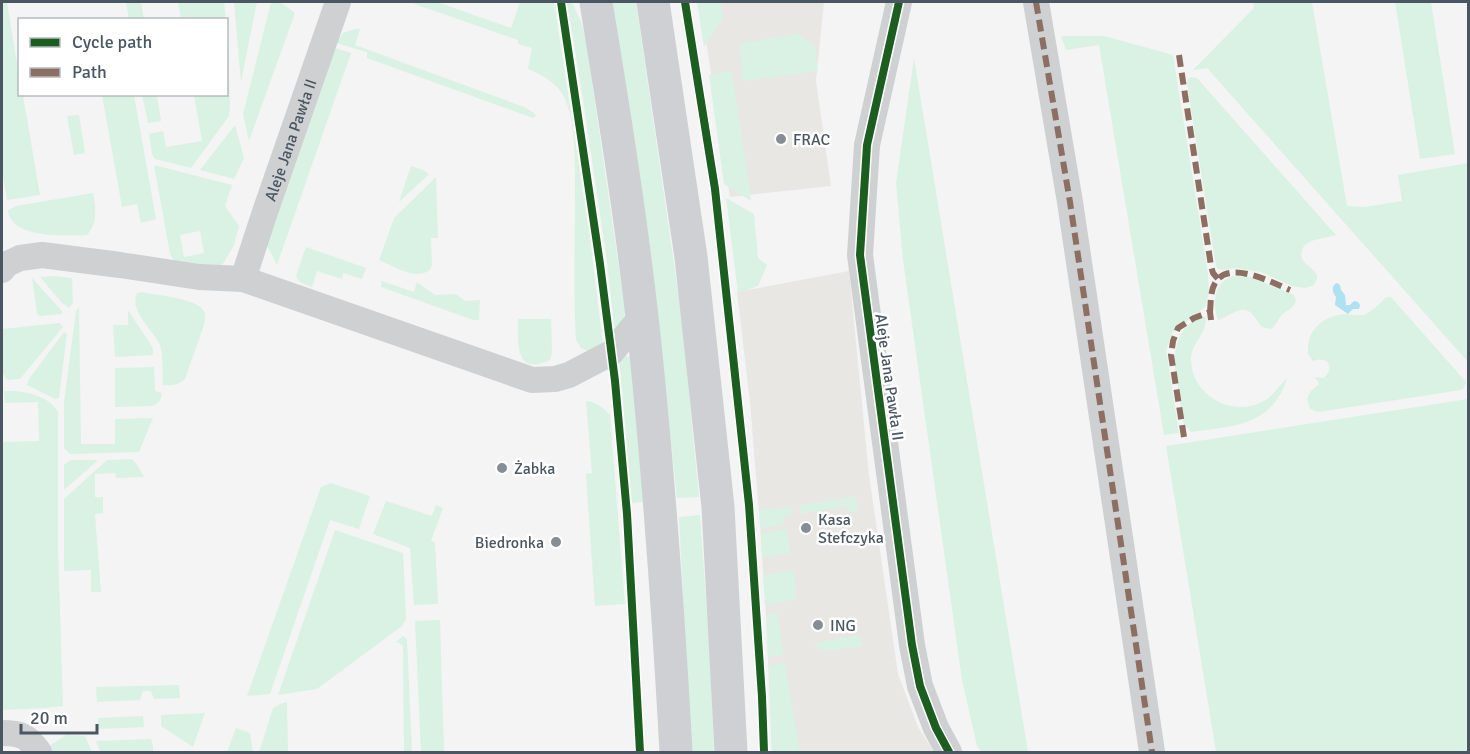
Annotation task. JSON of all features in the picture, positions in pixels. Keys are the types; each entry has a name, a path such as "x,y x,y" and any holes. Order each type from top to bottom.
{"main road":[{"path":"597,2 642,316 661,510 676,753"},
{"path":"653,2 691,257 717,495 731,753"}],"street":[{"name":"Aleje Jana Pawła II","path":"243,279 338,2"},
{"name":"Aleje Jana Pawła II","path":"899,2 867,145 860,255 912,645 920,686 936,728 949,753"},
{"path":"1036,2 1070,202 1152,753"},
{"path":"2,270 7,264 20,258 42,255 199,277 243,279 531,380 555,379 569,375 611,352 642,316"},
{"path":"8,733 27,737 39,753"}],"shaded area":[{"path":"700,2 824,2 816,81 831,186 730,197"},
{"path":"849,271 869,475 898,674 918,727 934,752 772,752 760,525 750,402 737,292"}],"green space":[{"path":"2,2 7,2 18,70 18,96 23,96 40,195 7,200 2,169"},
{"path":"126,2 141,2 144,18 129,18"},
{"path":"178,2 224,2 226,18 181,18"},
{"path":"234,2 257,2 241,82"},
{"path":"271,2 280,2 295,13 249,141 243,114"},
{"path":"409,2 437,2 511,28 520,2 554,2 590,238 603,345 591,352 581,348 576,340 575,156 571,118 564,97 544,77 528,69 532,48 518,44 518,40"},
{"path":"567,2 572,2 582,24 586,41 625,309 624,320 615,332 606,254"},
{"path":"613,2 636,2 681,312 699,497 677,498 653,272"},
{"path":"697,2 721,2 723,17 704,47"},
{"path":"1253,2 1312,2 1347,206 1365,207 1402,201 1398,175 1468,163 1468,362 1207,68 1193,70 1254,8"},
{"path":"1395,2 1431,2 1455,154 1420,159"},
{"path":"360,29 355,45 524,107 536,116 533,118 367,58 367,52 336,43 343,33"},
{"path":"797,34 815,47 818,71 743,81 739,44"},
{"path":"1061,36 1104,36 1173,55 1209,292 1205,307 1172,333 1166,350 1179,433 1164,435 1099,45 1066,50"},
{"path":"335,48 351,53 277,265 267,246 268,241"},
{"path":"228,51 229,116 191,168 155,159 149,134 163,131 166,147 202,141 194,96 228,96"},
{"path":"914,58 1028,752 982,752 977,746 962,680 903,260 896,183"},
{"path":"732,71 751,201 724,184 709,75"},
{"path":"1191,77 1197,78 1336,235 1307,243 1302,250 1303,261 1317,275 1313,286 1304,288 1292,286 1261,272 1235,268 1223,270 1216,266 1187,83"},
{"path":"102,96 134,96 156,219 141,223 137,204 122,207"},
{"path":"142,96 157,96 161,121 148,123"},
{"path":"79,115 85,153 74,155 67,116"},
{"path":"235,125 244,158 234,179 200,170"},
{"path":"154,165 232,185 225,206 239,226 234,245 221,267 175,262 170,254","holes":["200,231 204,253 184,257 180,235"]},
{"path":"411,166 429,174 399,202"},
{"path":"436,177 438,238 431,238 432,265 430,270 418,274 411,273 379,260 394,218"},
{"path":"93,193 95,220 87,235 66,236 28,231 11,219 8,210 16,206"},
{"path":"726,198 754,214 758,258 767,265 758,286 738,293"},
{"path":"306,247 366,268 362,279 343,273 342,279 317,271 312,287 302,283 296,276"},
{"path":"1233,276 1250,277 1294,295 1296,301 1271,329 1262,327 1252,314 1244,310 1218,320 1215,300 1218,288"},
{"path":"40,277 72,278 73,303 69,308"},
{"path":"32,278 62,311 62,314 40,316 37,314"},
{"path":"382,281 414,292 417,282 435,295 456,294 465,301 480,300 479,320 473,320 381,287"},
{"path":"137,293 184,300 204,311 204,325 185,379 177,384 163,385 161,347 136,306"},
{"path":"1391,297 1466,382 1464,388 1318,412 1310,409 1307,399 1311,391 1319,384 1314,377 1324,378 1329,370 1326,361 1313,361 1308,354 1310,338 1317,326 1322,321 1336,315 1366,314"},
{"path":"79,307 81,444 115,444 115,419 153,418 139,452 70,454 64,448 64,402 76,311"},
{"path":"128,310 153,348 153,355 115,357 113,325 128,325"},
{"path":"1205,316 1205,327 1192,352 1192,371 1204,391 1214,399 1236,407 1248,407 1268,398 1287,378 1272,406 1261,415 1236,425 1191,432 1184,427 1174,361 1182,333 1192,322"},
{"path":"518,319 551,319 552,353 550,360 530,364 524,360 519,346"},
{"path":"60,323 63,327 20,379 7,380 2,372 2,329"},
{"path":"64,332 67,334 59,398 55,399 27,385"},
{"path":"625,355 631,360 644,502 632,503 619,357"},
{"path":"154,367 155,391 162,393 158,403 152,406 115,407 115,368"},
{"path":"4,391 19,391 42,398 54,406 58,412 58,550 63,706 2,710 2,442 39,441 38,402 5,403"},
{"path":"1468,399 1468,752 1216,752 1166,446"},
{"path":"586,401 599,405 610,415 625,604 595,606 586,474 592,473"},
{"path":"132,459 144,477 116,478 115,473 95,474 95,497 103,497 103,513 95,514 101,592 91,592 91,570 64,571 64,499 107,460"},
{"path":"71,460 98,460 64,490 64,465"},
{"path":"331,483 370,496 359,529 330,520 270,694 247,696 321,487"},
{"path":"856,496 858,511 849,512 846,506 800,514 799,505"},
{"path":"386,501 432,516 436,505 443,508 431,541 435,542 438,604 414,605 410,548 373,534"},
{"path":"791,507 792,515 783,516 784,524 760,529 759,510"},
{"path":"700,515 714,752 691,752 679,517"},
{"path":"787,529 790,553 762,557 761,534"},
{"path":"335,530 403,553 406,619 402,626 317,689 278,695"},
{"path":"795,570 796,599 765,605 763,575"},
{"path":"777,613 784,655 768,657 766,615"},
{"path":"440,620 444,752 421,752 415,621"},
{"path":"860,635 862,646 824,651 815,647 814,643"},
{"path":"403,636 407,639 412,752 404,752 403,646 398,642 395,643"},
{"path":"785,663 800,752 772,752 769,665"},
{"path":"179,685 180,698 154,699 151,691 143,691 140,700 97,702 96,687"},
{"path":"287,702 288,752 259,752 273,708"},
{"path":"205,713 193,747 161,726 161,715"},
{"path":"143,716 144,727 98,729 98,718"},
{"path":"236,728 250,733 253,752 227,752"},
{"path":"66,735 85,736 92,752 50,752 46,748"},
{"path":"151,739 153,752 100,752 96,741"}],"water":[{"path":"1337,283 1345,295 1346,305 1354,301 1358,302 1359,309 1353,309 1348,314 1335,305 1336,297 1333,289"}],"marked path":[{"path":"1036,2 1070,202 1152,752"},
{"path":"1179,55 1211,266 1218,279"},
{"path":"1210,312 1214,286 1225,274 1243,273 1290,290"},
{"path":"1184,437 1171,355 1173,341 1178,328 1194,318 1210,312 1211,320"}],"cycle path":[{"path":"561,2 615,381 627,514 640,752"},
{"path":"685,2 715,189 749,505 764,752"},
{"path":"899,2 867,145 860,255 912,645 920,686 936,728 949,752"}],"place":[{"name":"FRAC","path":"781,139"},
{"name":"Żabka","path":"502,468"},
{"name":"Kasa Stefczyka","path":"806,528"},
{"name":"Biedronka","path":"556,542"},
{"name":"ING","path":"818,625"}]}
